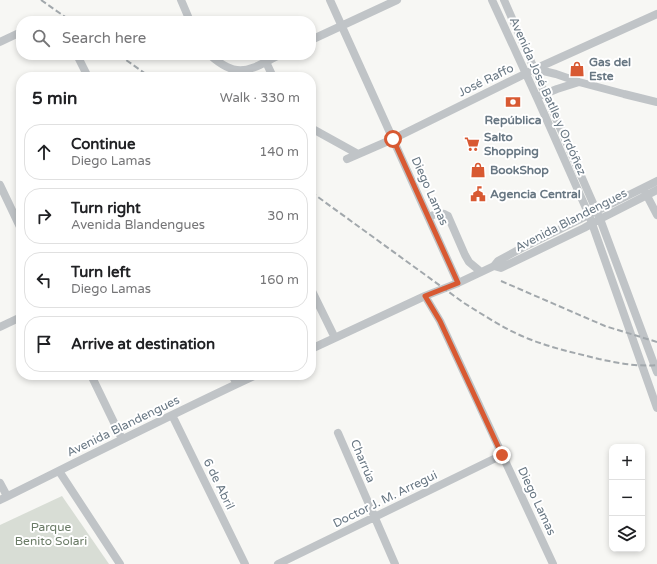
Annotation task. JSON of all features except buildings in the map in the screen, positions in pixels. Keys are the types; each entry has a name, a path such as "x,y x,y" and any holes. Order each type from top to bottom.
{"street":[{"path":"181,0 188,16"},
{"name":"Diego Lamas","path":"330,0 458,283"},
{"path":"316,38 396,0"},
{"name":"Avenida José Batlle y Ordóñez","path":"492,0 538,100 592,224 657,408"},
{"name":"Avenida José Batlle y Ordóñez","path":"504,0 599,215 657,372"},
{"name":"José Raffo","path":"347,159 393,139 535,69 657,14"},
{"path":"0,42 16,34"},
{"path":"80,60 86,72"},
{"path":"217,60 225,66 236,70 246,70 270,60"},
{"path":"266,62 271,72"},
{"path":"535,69 657,102"},
{"path":"538,100 539,97 579,82"},
{"path":"316,131 358,154"},
{"name":"Avenida Blandengues","path":"494,266 501,268 592,224 599,215 645,192 657,181"},
{"path":"0,187 16,219"},
{"name":"Avenida Blandengues","path":"645,192 657,190"},
{"path":"645,192 657,215"},
{"path":"428,217 438,213 443,213 448,216 469,262 481,272"},
{"name":"Avenida Blandengues","path":"316,347 494,266 498,261 588,215 599,215"},
{"name":"Diego Lamas","path":"425,296 440,321 553,564"},
{"path":"316,299 335,338"},
{"path":"0,327 16,319"},
{"path":"93,380 122,439"},
{"path":"235,380 237,384"},
{"name":"Avenida Blandengues","path":"4,498 245,380"},
{"name":"6 de Abril","path":"172,415 244,564"},
{"name":"Charrúa","path":"338,432 395,564"},
{"name":"Doctor J. M. Arregui","path":"278,564 502,455"},
{"path":"59,471 120,564"},
{"path":"0,483 4,498"}],"green space":[{"name":"Parque Benito Solari","path":"62,496 109,564 0,564 0,525"}],"railway":[{"path":"41,0 64,16"},
{"path":"126,60 143,72"},
{"path":"316,196 464,303 512,331 546,345 599,359 635,365 657,365"},
{"path":"501,281 605,326 657,342"}],"place":[{"name":"Gas del Este","path":"577,69"},
{"name":"República","path":"513,102"},
{"name":"Salto Shopping","path":"472,144"},
{"name":"BookShop","path":"478,170"},
{"name":"Agencia Central","path":"478,194"}],"route":[{"path":"393,139 458,283 425,296 440,321 502,455"}]}
